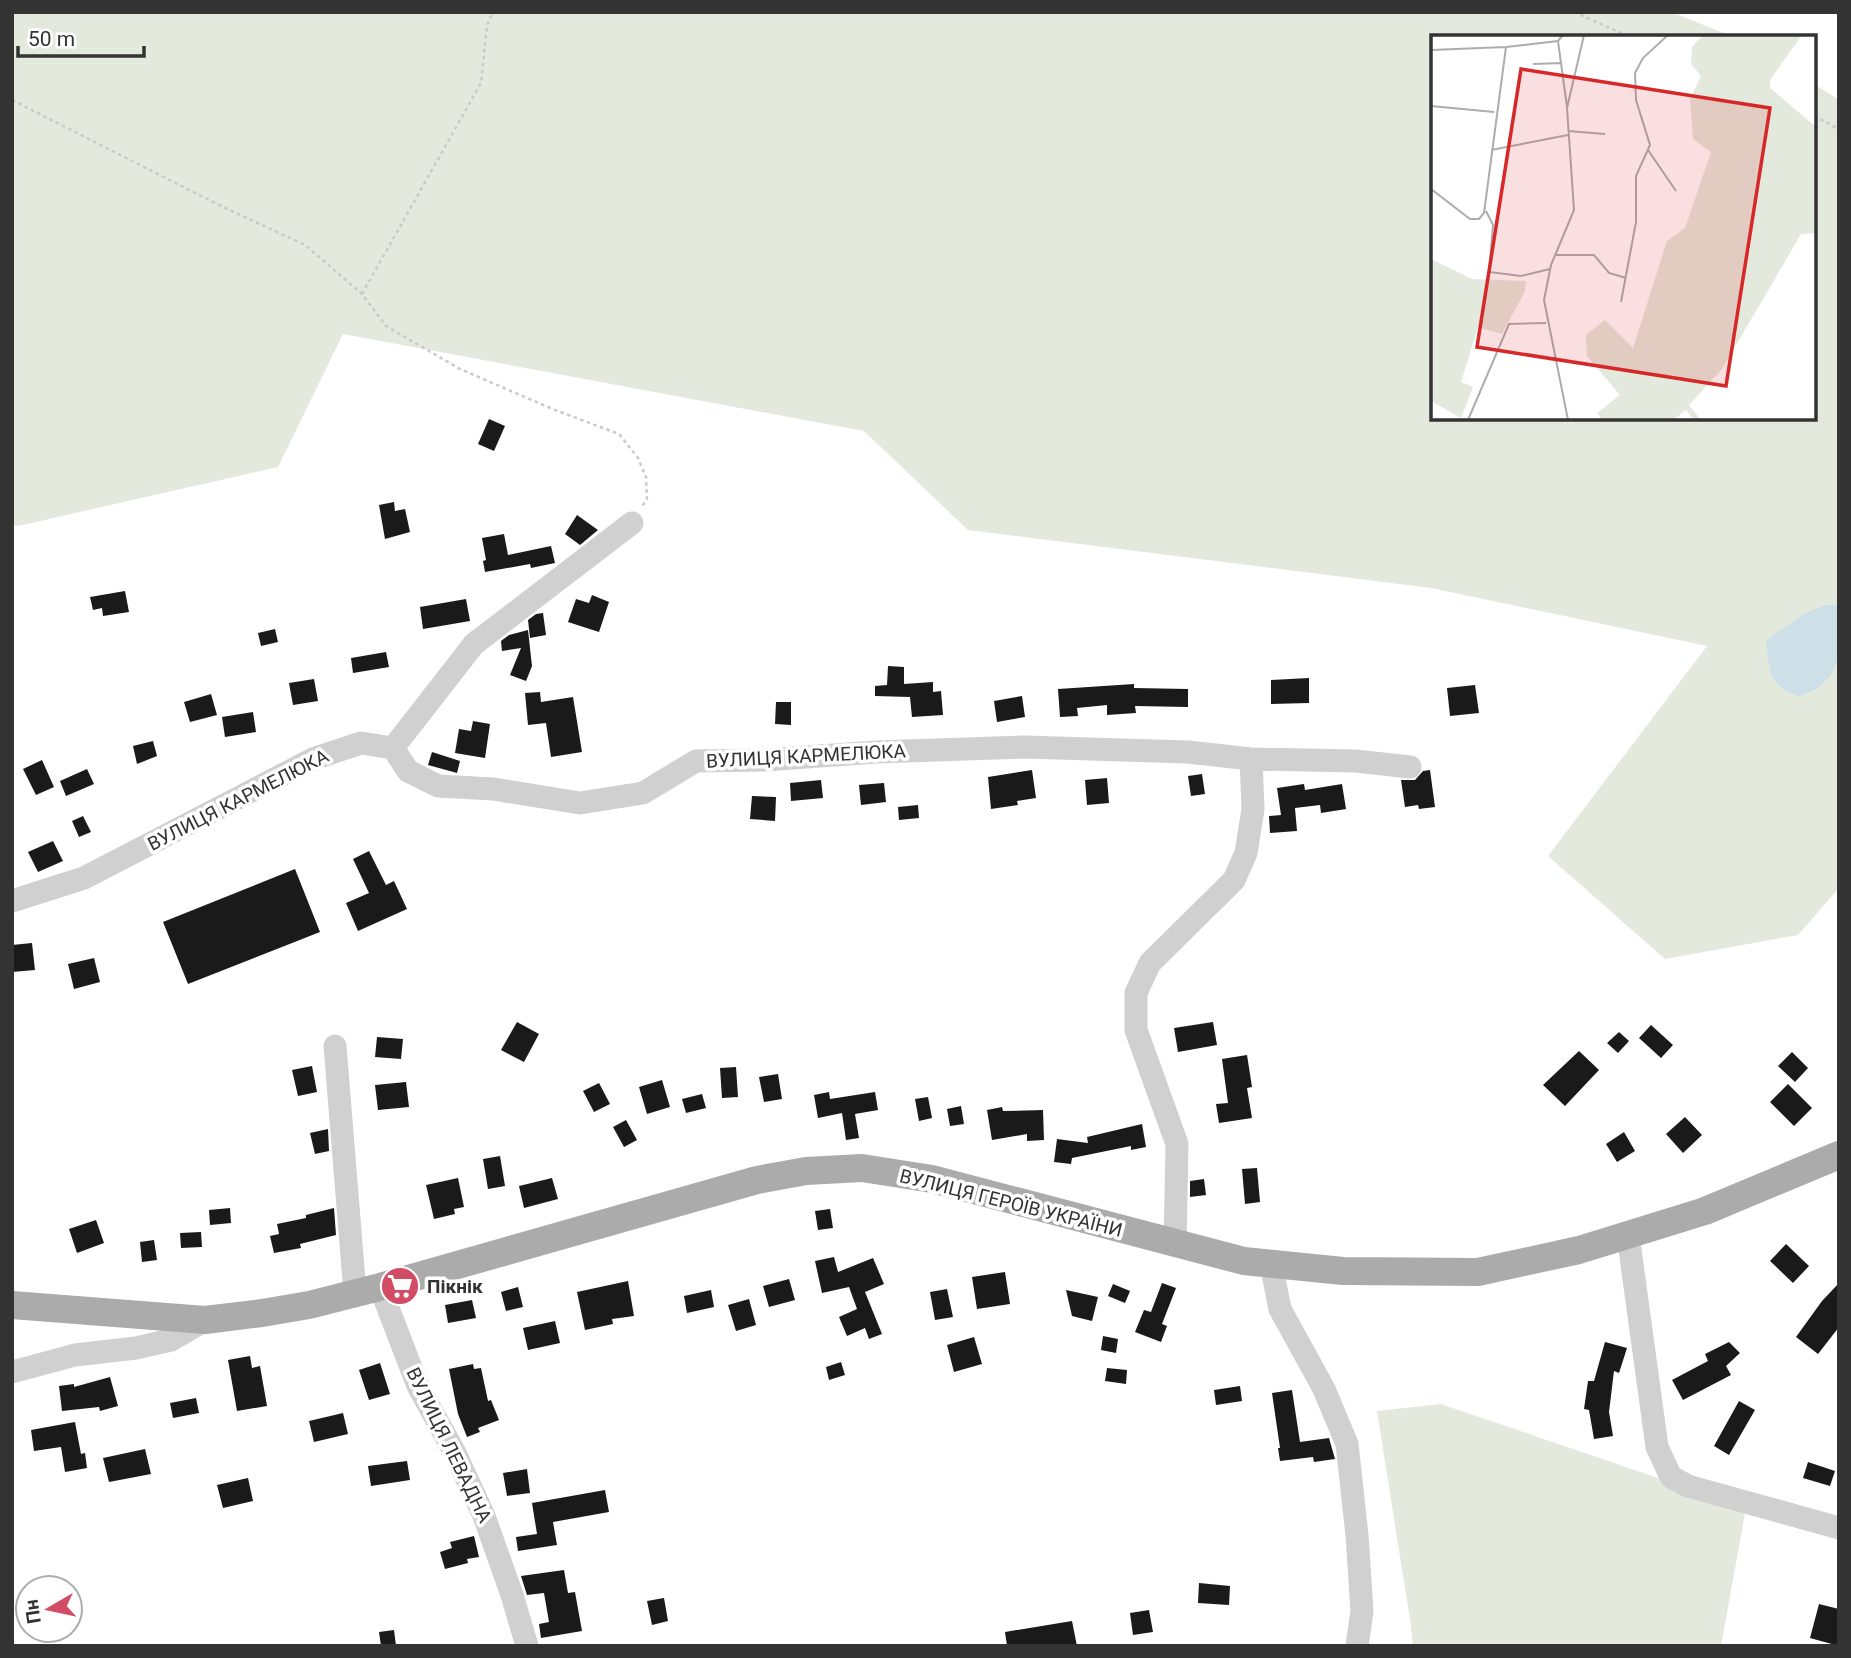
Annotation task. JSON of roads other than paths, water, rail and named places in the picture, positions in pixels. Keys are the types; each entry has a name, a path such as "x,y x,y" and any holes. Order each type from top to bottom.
{"main road":[{"name":"ВУЛИЦЯ ГЕРОЇВ УКРАЇНИ","path":"12,1305 205,1320 262,1313 367,1290 757,1180 806,1171 862,1168 932,1179 1244,1261 1343,1271 1478,1272 1579,1250 1706,1211 1839,1155"}],"street":[{"path":"393,748 474,644 632,523"},
{"name":"ВУЛИЦЯ КАРМЕЛЮКА","path":"12,901 84,878 313,759 361,743 393,748 408,771 438,786 493,789 580,803 643,793 696,761 764,760 876,752 1024,747 1188,752 1251,759 1356,761 1410,767"},
{"path":"1175,1244 1177,1144 1136,1030 1136,993 1150,963 1234,880 1246,853 1253,809 1251,759"},
{"name":"ВУЛИЦЯ ЛЕВАДНА","path":"335,1046 367,1290 455,1453 485,1516 527,1646"},
{"path":"1628,1235 1657,1447 1671,1477 1688,1486 1839,1528"},
{"path":"1271,1264 1280,1309 1324,1389 1347,1444 1362,1611 1357,1646"},
{"path":"12,1372 75,1355 136,1348 171,1340 205,1320"}],"place":[{"name":"Пікнік","path":"400,1286"}]}
